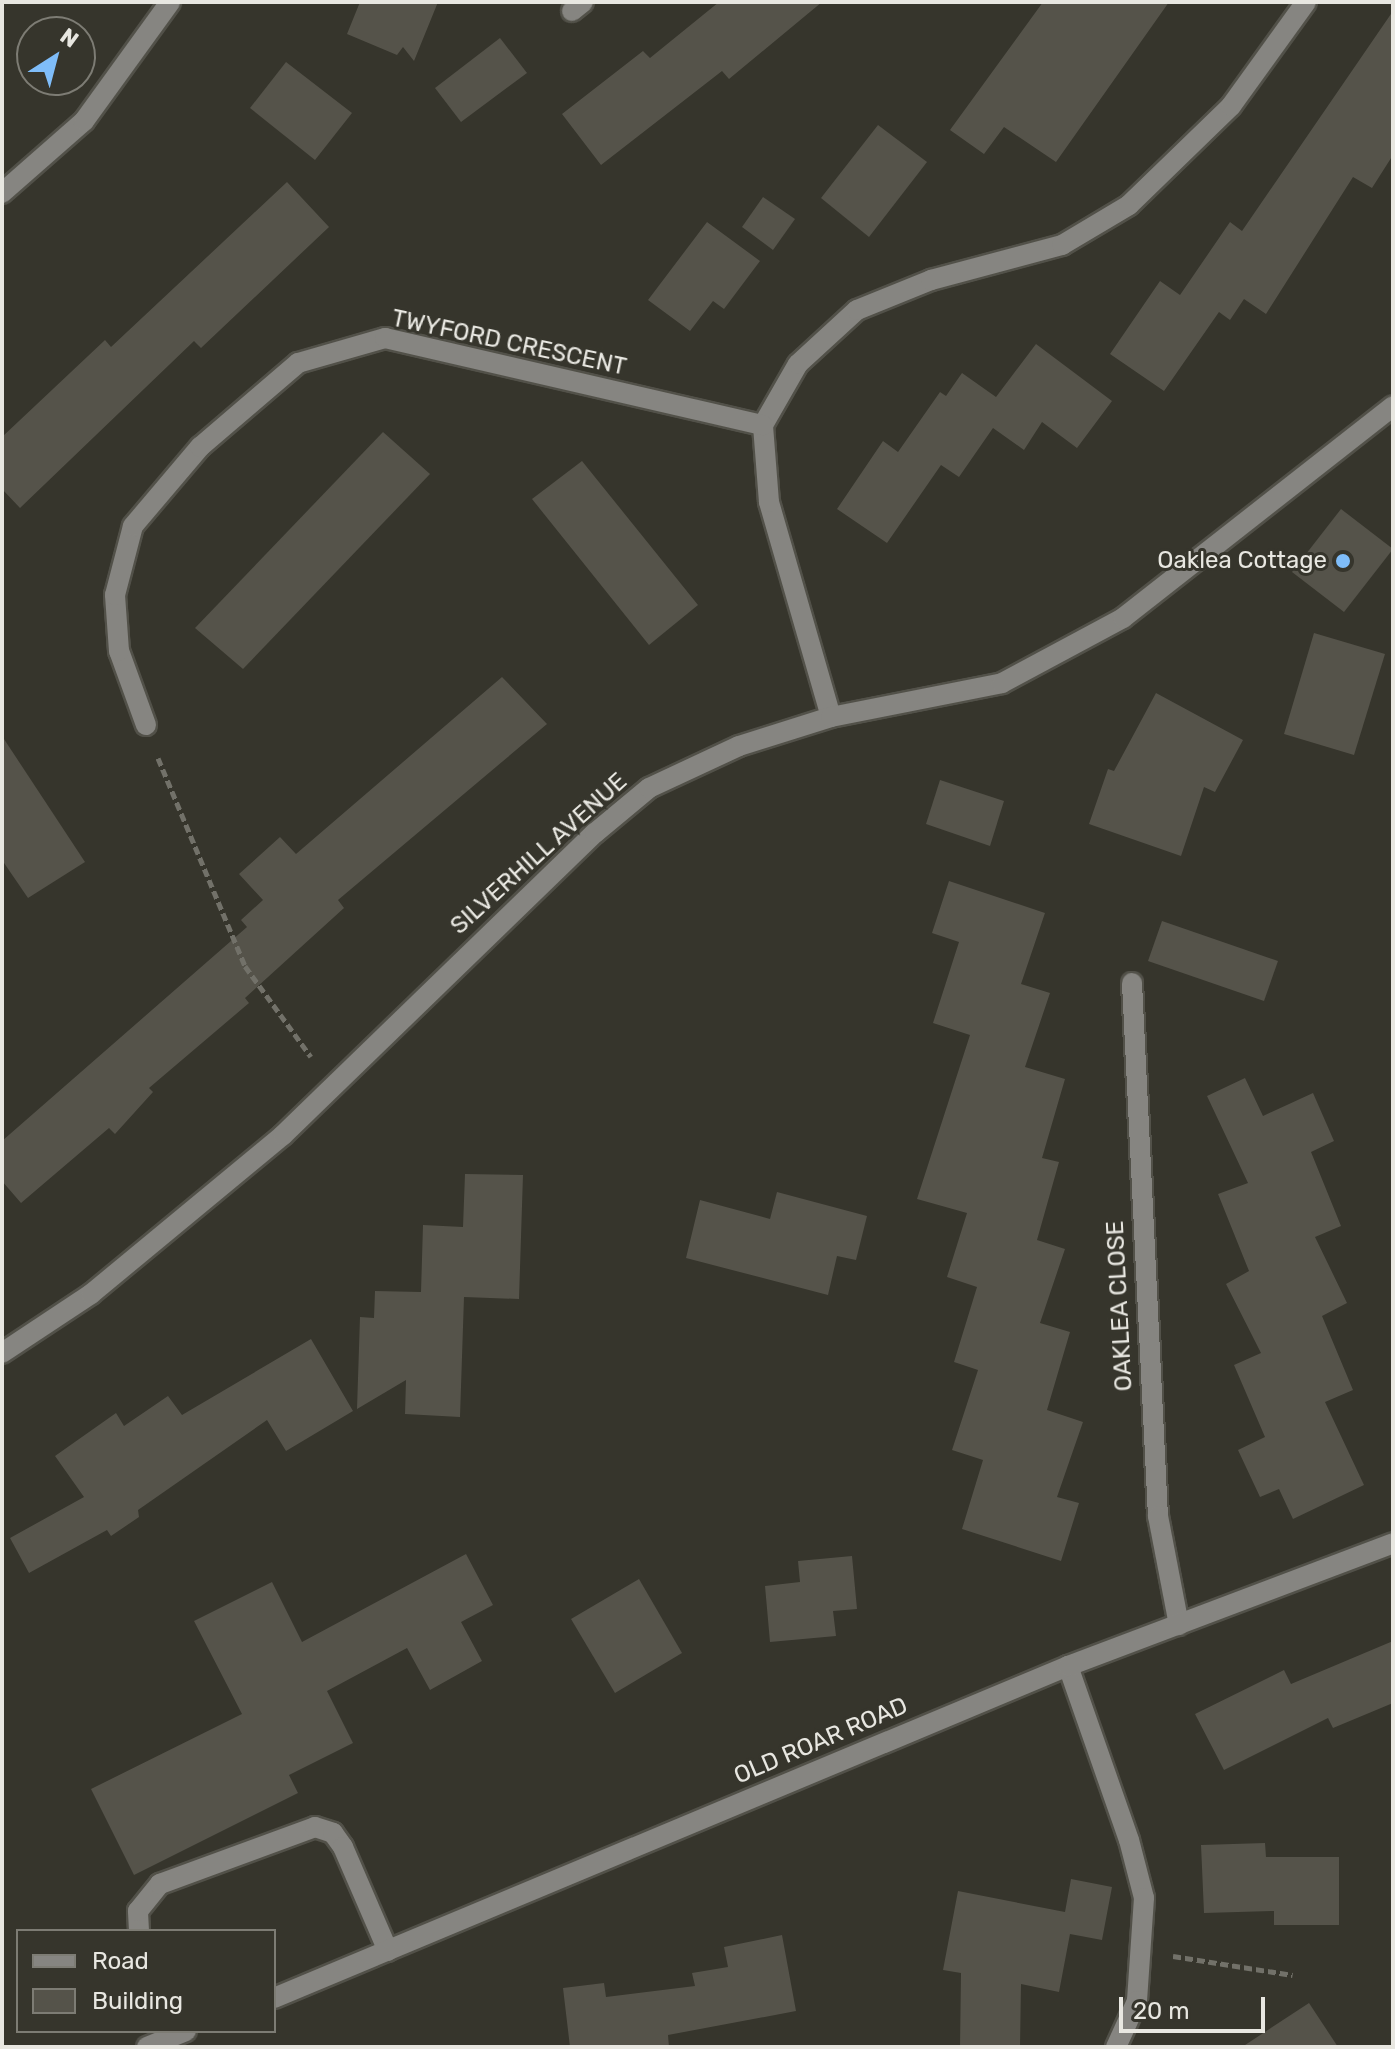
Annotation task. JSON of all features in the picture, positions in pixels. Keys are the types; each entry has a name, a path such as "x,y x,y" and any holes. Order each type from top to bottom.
{"street":[{"path":"2,193 84,121 170,2"},
{"path":"831,717 769,502 763,425 798,364 857,310 931,280 1062,245 1129,205 1231,106 1306,2"},
{"name":"TWYFORD CRESCENT","path":"146,725 118,637 115,595 133,526 200,447 298,363 385,338 763,425"},
{"name":"SILVERHILL AVENUE","path":"2,1353 102,1285 283,1135 330,1084 595,833 649,788 739,746 831,717 1002,683 1123,618 1393,406"},
{"name":"OAKLEA CLOSE","path":"1132,983 1158,1516 1179,1625"},
{"name":"OLD ROAR ROAD","path":"276,1997 1068,1666 1393,1543"},
{"path":"1068,1666 1129,1840 1144,1898 1144,1952 1137,2001 1116,2047"},
{"path":"139,1929 138,1911 160,1884 315,1827 333,1833 343,1847 388,1951"},
{"path":"147,2047 179,2033"}],"path":[{"path":"146,725 245,966 330,1084"},
{"path":"1144,1952 1293,1975"}],"building":[{"path":"360,2 438,2 414,61 403,47 397,55 347,34"},
{"path":"719,2 822,2 729,79 722,71 601,165 562,114 643,51 650,58"},
{"path":"1043,2 1169,2 1056,162 1004,127 984,154 950,130"},
{"path":"1393,11 1393,155 1372,188 1353,177 1266,314 1244,299 1230,320 1219,312 1164,391 1110,354 1160,281 1180,295 1230,222 1242,231"},
{"path":"500,38 527,73 461,122 435,88"},
{"path":"286,62 352,113 315,160 250,108"},
{"path":"878,125 927,162 869,237 821,198"},
{"path":"287,182 329,227 201,348 194,341 20,508 2,489 2,437 105,340 111,347"},
{"path":"763,197 795,219 773,250 742,227"},
{"path":"707,222 760,261 724,309 713,301 690,331 648,300"},
{"path":"1036,344 1112,401 1077,448 1042,422 1024,450 993,428 959,477 941,465 887,543 837,509 883,441 898,452 940,392 946,396 962,373 996,397"},
{"path":"383,432 430,474 243,669 195,628"},
{"path":"582,461 698,605 649,645 532,499"},
{"name":"Oaklea Cottage","path":"1341,509 1393,549 1344,612 1292,572"},
{"path":"1314,633 1385,654 1354,755 1284,734"},
{"path":"502,677 547,724 338,900 344,908 245,998 249,1003 149,1088 153,1092 115,1134 109,1128 21,1203 2,1181 2,1141 247,927 241,920 263,900 239,874 280,837 296,854"},
{"path":"1156,693 1243,740 1215,792 1204,787 1181,856 1089,824 1108,769 1114,771"},
{"path":"2,736 85,862 28,898 2,860"},
{"path":"940,780 1004,801 990,846 926,824"},
{"path":"949,881 1045,913 1021,984 1050,993 1025,1067 1065,1079 1042,1158 1059,1162 1037,1240 1065,1249 1040,1323 1070,1332 1047,1410 1083,1422 1057,1497 1079,1503 1061,1561 962,1529 983,1460 952,1450 978,1370 954,1362 977,1287 947,1277 967,1213 917,1199 970,1035 933,1023 959,942 932,933"},
{"path":"1162,921 1278,961 1264,1001 1148,961"},
{"path":"1245,1078 1263,1116 1313,1093 1334,1141 1311,1152 1341,1226 1315,1237 1347,1303 1322,1316 1353,1390 1325,1402 1364,1485 1293,1519 1279,1489 1260,1497 1238,1450 1265,1437 1234,1365 1261,1353 1226,1284 1249,1271 1218,1194 1248,1183 1207,1096"},
{"path":"465,1174 523,1175 519,1299 464,1297 460,1417 405,1414 406,1380 357,1409 360,1317 374,1318 375,1291 421,1292 423,1225 463,1227"},
{"path":"777,1192 867,1216 856,1260 837,1256 828,1295 686,1258 700,1200 770,1219"},
{"path":"311,1339 353,1411 286,1451 267,1420 138,1510 139,1517 111,1536 107,1530 29,1573 10,1538 84,1497 55,1456 116,1413 124,1426 168,1396 182,1415"},
{"path":"466,1554 493,1605 461,1622 482,1661 430,1690 407,1648 327,1691 353,1743 289,1775 298,1793 134,1875 91,1789 242,1714 194,1621 272,1582 302,1642"},
{"path":"852,1556 857,1609 833,1611 836,1636 770,1642 765,1586 800,1582 798,1561"},
{"path":"639,1579 682,1653 615,1693 571,1619"},
{"path":"1393,1641 1393,1703 1333,1728 1328,1718 1224,1770 1195,1714 1284,1670 1291,1684"},
{"path":"1265,1843 1266,1857 1339,1857 1339,1925 1274,1925 1274,1911 1204,1913 1201,1845"},
{"path":"1071,1879 1112,1887 1102,1940 1070,1934 1059,1992 1021,1984 1020,2047 960,2047 961,1973 943,1970 958,1891 1065,1912"},
{"path":"782,1935 796,2011 668,2035 669,2047 570,2047 563,1988 604,1983 606,1997 695,1986 692,1973 728,1967 724,1947"},
{"path":"1309,2003 1338,2047 1242,2047"}],"place":[{"name":"Oaklea Cottage","path":"1343,561"}]}
